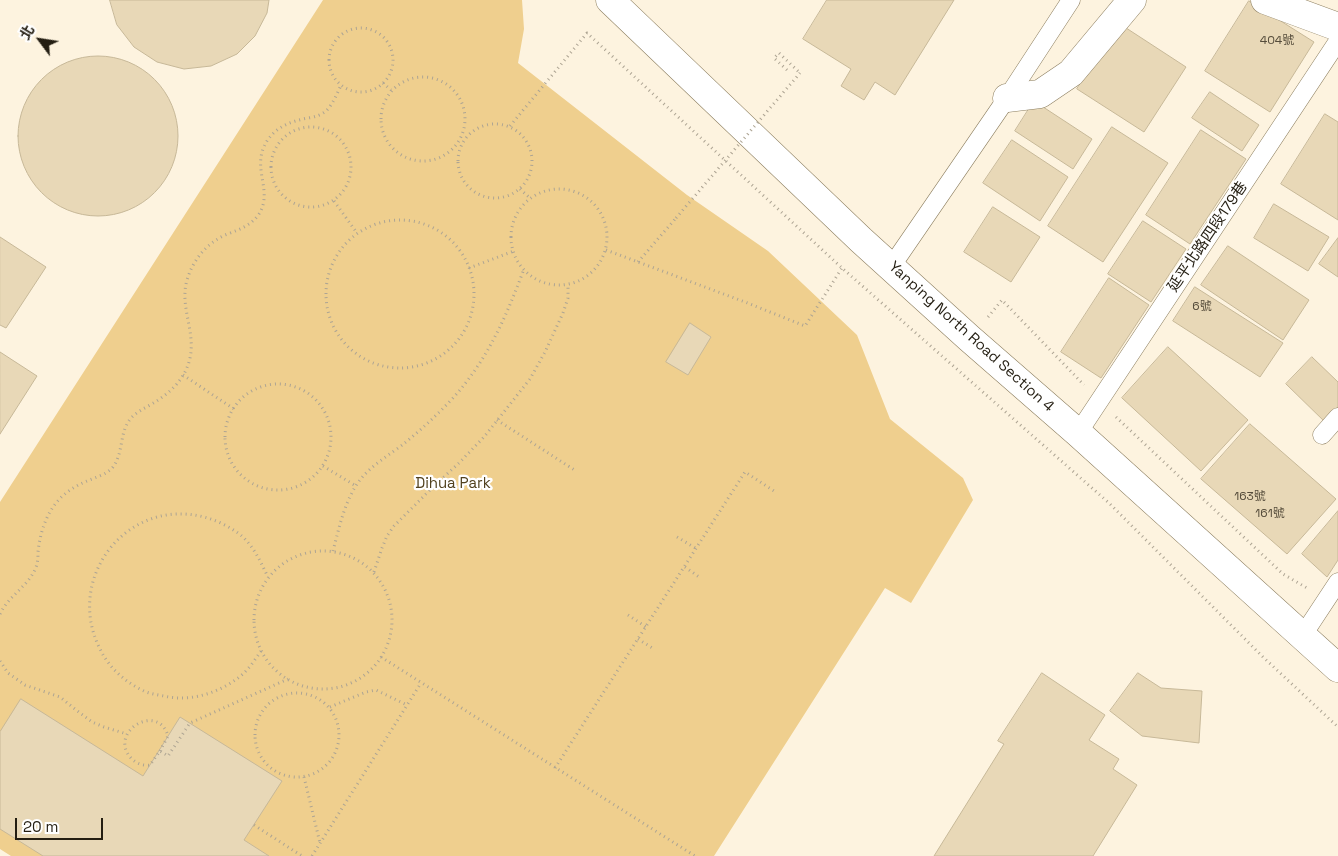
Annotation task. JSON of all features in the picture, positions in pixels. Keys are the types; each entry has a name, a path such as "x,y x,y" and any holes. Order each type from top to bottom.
{"street":[{"name":"Yanping North Road Section 4","path":"610,0 853,233 969,338 1078,432 1338,668"},
{"path":"1007,98 1040,94 1071,73 1132,0"},
{"path":"1266,0 1338,27"}],"lane":[{"path":"891,267 1007,98 1071,0"},
{"name":"延平北路四段179巷","path":"1078,432 1338,41"},
{"path":"1322,435 1338,417"},
{"path":"1303,636 1338,582"}],"path":[{"path":"359,27 369,28 378,32 385,38 392,56 392,66 389,75 383,83 367,92 349,90 341,85 334,78 328,60 334,41 341,34 359,27"},
{"path":"510,126 587,33 842,268 1109,503 1263,657 1338,727"},
{"path":"638,262 800,73 779,53 774,58 787,70"},
{"path":"416,77 430,77 443,81 454,90 462,102 465,116 464,130 458,142 449,152 438,158 414,160 402,155 392,148 381,126 384,100 391,90 402,81 416,77"},
{"path":"383,83 391,90"},
{"path":"0,614 7,601 29,579 36,567 43,525 56,503 77,486 108,472 117,460 124,429 128,422 140,410 168,392 183,375 188,364 192,344 185,301 186,282 198,256 213,242 250,224 259,214 264,202 260,158 264,146 273,133 286,124 314,117 326,111 341,85"},
{"path":"488,124 510,126 519,132 531,149 531,171 527,180 520,189 500,198 488,198 478,194 462,178 458,156 462,145 468,135 477,128 488,124"},
{"path":"315,126 337,136 345,145 352,169 349,181 343,192 334,200 322,206 309,208 285,199 276,189 271,177 271,164 274,151 280,140 302,127 315,126"},
{"path":"458,142 462,145"},
{"path":"520,189 530,198"},
{"path":"568,189 581,193 601,211 608,237 606,250 592,272 580,280 556,285 533,277 524,269 514,251 512,228 516,217 530,198 542,192 568,189"},
{"path":"334,200 357,233"},
{"path":"388,220 422,223 438,230 451,240 462,253 469,268 474,290 472,312 464,333 450,350 431,362 410,369 388,369 381,367 366,362 348,350 335,332 326,311 325,289 330,268 340,248 357,233 372,225 388,220"},
{"path":"606,250 805,326 842,268"},
{"path":"469,268 514,251"},
{"path":"333,551 347,504 356,486 370,470 426,426 454,397 469,378 479,365 499,330 524,269"},
{"path":"374,572 387,536 394,526 484,437 530,379 545,352 568,298 568,284"},
{"path":"969,338 1002,300 1099,401 1283,574 1309,589"},
{"path":"183,375 234,409"},
{"path":"270,384 285,384 300,388 313,396 322,407 329,421 330,451 323,466 313,477 298,486 282,490 266,488 250,482 238,471 229,457 226,440 227,424 234,409 244,397 256,389 270,384"},
{"path":"497,420 576,471"},
{"path":"323,466 356,486"},
{"path":"555,768 746,472 774,490"},
{"path":"261,651 245,672 224,687 199,696 172,698 147,692 124,679 106,660 94,636 89,611 91,584 101,560 118,539 139,524 164,515 182,514 216,520 239,534 257,553 268,576"},
{"path":"677,536 696,549"},
{"path":"333,551 356,558 374,572 386,591 392,612 391,634 383,655 369,672 350,683 329,688 311,688 288,679 273,667 261,651 256,634 254,615 259,594 268,576 288,560 310,552 333,551"},
{"path":"685,567 700,577"},
{"path":"628,615 646,627"},
{"path":"638,639 654,649"},
{"path":"381,658 695,856"},
{"path":"0,661 8,673 25,685 60,697 92,722 127,734"},
{"path":"160,751 168,756 190,723 288,679"},
{"path":"312,856 421,683"},
{"path":"309,694 311,688"},
{"path":"330,707 366,692 376,690 408,705"},
{"path":"298,692 309,694 320,699 330,707 336,718 340,730 335,756 327,766 317,773 304,777 281,775 270,768 262,759 254,737 256,725 266,705 275,698 298,692"},
{"path":"148,721 161,724 168,736 160,751 150,765 145,766 138,763 128,755 125,742 127,734 134,725 141,722 148,721"},
{"path":"304,777 320,843"},
{"path":"254,825 302,856"}],"green space":[{"name":"Dihua Park","path":"323,0 522,0 524,29 518,63 687,195 768,251 857,335 890,419 963,478 973,500 911,603 885,588 714,856 11,856 0,849 0,502"}],"building":[{"path":"110,0 269,0 267,13 255,36 237,54 211,66 184,69 157,62 134,47 117,25"},
{"path":"827,0 954,0 895,95 875,82 864,100 841,86 851,69 803,39"},
{"path":"1249,1 1314,42 1270,112 1205,71"},
{"path":"1120,24 1186,67 1144,132 1077,89"},
{"path":"106,56 136,65 155,79 165,91 172,105 177,120 177,152 172,167 165,181 155,193 143,203 121,213 106,216 90,216 75,213 53,203 31,181 19,152 18,128 21,113 31,91 53,69 82,57"},
{"path":"1210,92 1259,125 1242,151 1192,118"},
{"path":"1034,101 1092,139 1073,169 1015,131"},
{"path":"1325,114 1338,122 1338,220 1281,184"},
{"path":"1112,127 1168,163 1103,262 1048,226"},
{"path":"1201,130 1246,159 1190,244 1146,215"},
{"path":"1012,140 1068,177 1040,221 983,183"},
{"path":"1274,204 1329,237 1308,271 1254,238"},
{"path":"993,207 1040,237 1011,282 964,252"},
{"path":"1143,221 1186,249 1151,302 1108,274"},
{"path":"0,237 46,267 6,328 0,325"},
{"path":"1338,238 1338,277 1319,264"},
{"path":"1228,246 1309,300 1283,340 1201,285"},
{"path":"1109,278 1149,305 1101,378 1061,352"},
{"path":"1195,287 1283,343 1260,377 1173,321"},
{"path":"690,323 711,337 688,375 666,362"},
{"path":"1168,347 1248,420 1201,471 1122,398"},
{"path":"0,352 37,376 0,434"},
{"path":"1312,357 1338,382 1338,410 1326,423 1286,384"},
{"path":"1250,424 1336,499 1287,554 1201,479"},
{"path":"1338,511 1338,560 1327,577 1302,554"},
{"path":"1042,673 1105,715 1089,740 1119,759 1113,769 1137,785 1093,856 934,856 1004,744 998,741"},
{"path":"1138,673 1161,688 1202,691 1199,743 1142,736 1110,711"},
{"path":"21,699 143,776 180,717 282,781 244,840 269,856 43,856 0,829 0,732"}]}
